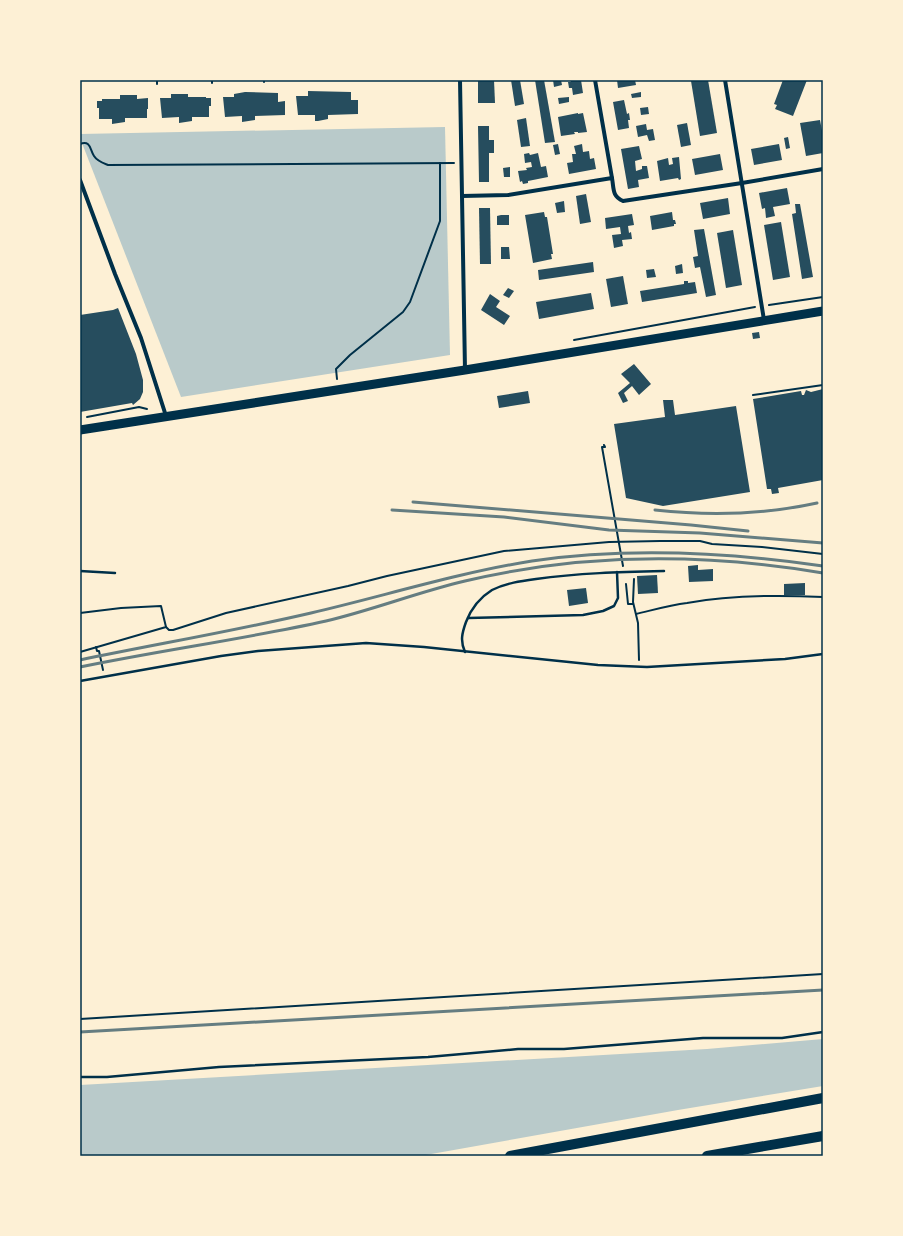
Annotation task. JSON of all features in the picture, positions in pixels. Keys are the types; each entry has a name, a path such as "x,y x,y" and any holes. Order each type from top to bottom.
{"highway":[{"path":"510,1156 823,1098"},
{"path":"707,1156 823,1136"}],"main road":[{"path":"80,430 166,413 466,370 823,311"}],"street":[{"path":"460,80 466,370"},
{"path":"596,80 615,195 618,199 623,201 823,169"},
{"path":"724,80 764,321"},
{"path":"462,196 508,195 612,178"},
{"path":"80,180 115,274 141,338 166,413"}],"lane":[{"path":"80,571 115,573"},
{"path":"465,652 462,646 462,634 468,618 476,603 492,590 507,584 556,576 664,571"},
{"path":"468,618 583,616 603,611 614,606 618,598 617,572"},
{"path":"80,682 221,656 258,651 366,643 598,665 638,667 686,666 823,654"},
{"path":"80,1077 219,1067 428,1057 518,1049 564,1049 703,1038 782,1038 823,1032"}],"path":[{"path":"80,144 84,142 88,143 94,156 99,162 108,166 462,163"},
{"path":"338,380 336,369 350,355 403,312 410,302 440,221 440,163"},
{"path":"574,340 762,306 823,297"},
{"path":"753,395 823,385"},
{"path":"80,419 139,407 166,413"},
{"path":"604,445 605,447 602,447 623,569"},
{"path":"80,613 121,608 161,606 166,627 169,630 173,630 226,613 504,551 609,542 700,541 712,544 762,547 823,554"},
{"path":"635,572 633,604 639,633 638,667"},
{"path":"625,584 628,604 633,604"},
{"path":"636,614 686,603 710,600 784,596 823,596"},
{"path":"80,652 166,627"},
{"path":"96,647 97,652 99,651 103,670 100,671 102,678"},
{"path":"80,1019 823,974"}],"shaded area":[{"path":"445,127 450,355 181,397 80,138 80,134"},
{"path":"823,1039 823,1086 420,1156 80,1156 80,1085 707,1049"}],"building":[{"path":"478,80 494,80 495,103 478,103"},
{"path":"511,80 520,80 524,104 515,106"},
{"path":"535,80 544,80 555,142 545,143"},
{"path":"553,80 561,80 562,85 554,87"},
{"path":"570,80 581,80 583,93 573,95 572,88 569,88 568,82 571,82"},
{"path":"617,80 635,80 636,85 618,88"},
{"path":"708,80 717,133 700,136 691,81"},
{"path":"783,80 807,80 793,116 775,109 777,105 774,104"},
{"path":"308,91 351,92 351,100 358,100 358,114 328,115 328,119 318,121 315,121 315,115 298,115 296,96 308,96"},
{"path":"245,92 278,93 278,102 285,101 285,115 255,116 255,120 242,122 242,116 225,117 223,97 234,97 234,94"},
{"path":"641,92 641,97 632,98 631,94"},
{"path":"171,94 188,94 188,97 211,98 209,117 192,117 192,121 179,123 179,117 162,118 160,98 171,98"},
{"path":"120,95 137,95 137,99 148,98 147,118 125,118 125,122 112,124 112,119 99,119 99,108 97,108 97,101 102,101 102,99 120,99"},
{"path":"569,97 569,102 559,104 558,98"},
{"path":"624,100 627,114 629,113 629,128 618,130 613,102"},
{"path":"648,107 649,114 641,115 640,108"},
{"path":"583,113 587,132 574,132 575,134 561,136 558,117"},
{"path":"526,118 530,146 521,147 517,120"},
{"path":"820,120 823,136 823,153 806,156 800,123"},
{"path":"687,123 691,145 681,147 677,125"},
{"path":"646,124 647,130 653,129 655,140 649,141 647,135 638,137 636,126"},
{"path":"478,126 489,126 489,140 494,140 494,153 489,153 489,182 479,182"},
{"path":"788,137 790,148 786,149 784,138"},
{"path":"558,144 560,154 555,155 553,145"},
{"path":"582,144 583,152 589,151 590,159 594,158 596,169 569,174 567,163 573,162 572,154 576,154 574,146"},
{"path":"779,144 782,160 754,165 751,149"},
{"path":"639,146 642,159 635,161 636,171 642,169 642,166 647,166 649,178 638,180 639,187 628,189 621,149"},
{"path":"529,153 530,155 538,153 541,167 546,166 548,177 528,181 528,183 523,184 522,181 520,182 518,171 527,170 526,168 532,167 531,162 525,163 524,154"},
{"path":"720,154 723,170 695,175 692,159"},
{"path":"679,157 681,179 679,180 678,178 660,181 657,161 668,158 669,165 673,164 672,158"},
{"path":"510,167 510,177 504,177 503,168"},
{"path":"787,188 790,204 773,207 775,216 766,218 765,208 762,209 759,193"},
{"path":"586,194 591,222 580,224 576,196"},
{"path":"728,198 730,214 703,219 700,203"},
{"path":"564,201 565,212 557,213 555,203"},
{"path":"795,204 800,204 813,277 802,279 792,214 796,213"},
{"path":"479,208 490,208 491,264 480,264"},
{"path":"544,212 545,217 547,217 553,254 551,254 552,259 533,263 525,215"},
{"path":"672,212 673,220 675,220 676,224 674,224 674,226 652,230 650,216"},
{"path":"632,214 634,225 628,226 632,239 622,240 623,246 614,248 612,235 621,234 620,227 606,229 605,218"},
{"path":"509,215 509,225 497,225 497,216"},
{"path":"781,222 790,277 773,280 764,225"},
{"path":"704,229 716,295 706,297 700,267 695,268 693,257 698,256 694,230"},
{"path":"733,230 742,285 726,288 717,233"},
{"path":"501,247 509,247 510,259 501,259"},
{"path":"593,262 594,272 539,280 538,270"},
{"path":"682,264 683,273 676,274 675,266"},
{"path":"654,269 656,277 647,278 646,270"},
{"path":"623,276 628,304 611,307 606,279"},
{"path":"684,281 688,281 688,283 695,282 697,293 642,302 640,291 684,284"},
{"path":"508,288 514,291 509,298 503,295"},
{"path":"591,293 594,309 539,319 536,302"},
{"path":"490,294 500,301 496,307 510,316 504,325 481,310"},
{"path":"118,308 136,354 143,380 143,392 140,399 133,405 132,403 80,412 80,315"},
{"path":"759,332 760,338 753,339 752,333"},
{"path":"634,364 651,384 639,395 632,386 624,393 628,401 623,403 618,393 630,383 621,374"},
{"path":"823,389 823,480 778,488 779,493 772,494 771,489 767,489 753,399 801,391 802,395 804,395 806,390 811,392"},
{"path":"528,391 530,403 499,408 497,396"},
{"path":"663,400 673,400 675,415 736,406 750,492 663,506 626,498 614,424 665,417"},
{"path":"698,565 698,570 713,569 713,581 689,582 688,566"},
{"path":"657,575 658,593 638,594 637,576"},
{"path":"805,583 805,595 784,595 784,584"},
{"path":"586,588 588,603 569,606 567,590"}],"railway":[{"path":"413,502 748,531"},
{"path":"655,510 716,514 776,510 817,503"},
{"path":"392,510 504,517 609,530 700,533 823,543"},
{"path":"80,660 282,620 448,578 532,561 605,554 678,553 750,557 823,566"},
{"path":"80,667 326,621 465,581 554,565 599,561 689,559 778,566 823,573"},
{"path":"80,1032 823,990"}]}
